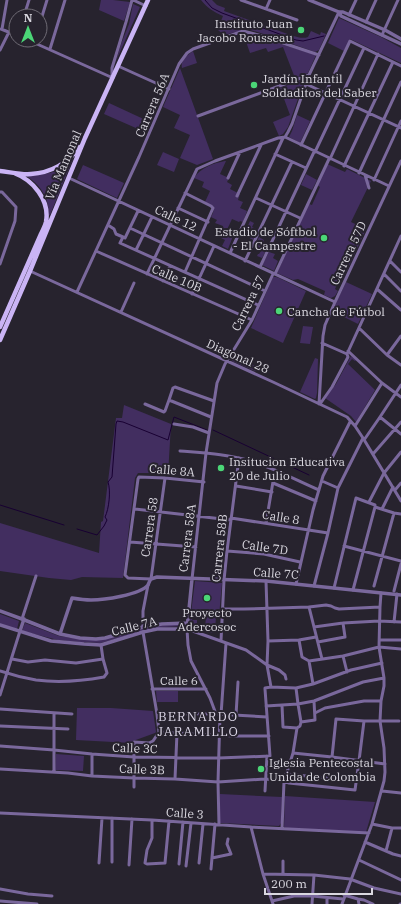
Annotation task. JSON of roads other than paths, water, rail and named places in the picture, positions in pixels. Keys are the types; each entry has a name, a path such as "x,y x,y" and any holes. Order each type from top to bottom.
{"main road":[{"name":"Vía Mamonal","path":"0,340 85,138 148,0"},
{"path":"0,171 31,174 48,171 63,164 76,152 85,138"},
{"path":"0,327 46,222 45,208 41,195 32,184 14,173"}],"street":[{"path":"0,50 8,32 1,29 7,0"},
{"path":"65,0 50,49 113,78"},
{"path":"113,78 112,68 132,0 146,6"},
{"path":"241,0 297,20"},
{"path":"266,9 270,0"},
{"path":"309,0 339,12 349,14 401,38"},
{"path":"349,14 356,0"},
{"path":"366,22 376,0"},
{"path":"382,34 398,0"},
{"path":"339,12 341,16 401,44"},
{"path":"230,254 284,137 292,124 309,75 339,12"},
{"name":"Carrera 56A","path":"77,292 179,64 187,53 193,49 243,31 319,55"},
{"path":"301,146 350,41 401,66"},
{"path":"260,267 364,48"},
{"name":"Carrera 57","path":"227,361 252,320 378,54"},
{"path":"344,166 393,62"},
{"path":"118,66 169,89"},
{"path":"198,116 309,75"},
{"path":"359,173 401,82"},
{"path":"306,84 400,127"},
{"path":"374,180 400,127 401,121"},
{"path":"147,274 195,172 200,167 278,138 284,137 389,186"},
{"path":"237,196 261,145"},
{"path":"228,178 240,152"},
{"path":"276,154 306,168"},
{"name":"Carrera 57D","path":"320,404 322,343 324,328 334,302 401,161"},
{"path":"245,261 292,162"},
{"path":"365,175 369,188"},
{"name":"Calle 12","path":"69,178 274,274"},
{"path":"0,192 2,192 16,207 15,221 0,264"},
{"path":"185,193 213,208 185,272"},
{"path":"256,198 300,218"},
{"path":"178,208 208,222"},
{"path":"138,211 125,238 123,237 120,243 258,305"},
{"path":"136,250 152,217"},
{"path":"108,225 114,229 116,234 123,237"},
{"path":"130,228 265,291"},
{"path":"320,404 344,366 348,357 347,352 401,236"},
{"path":"192,294 214,246"},
{"path":"397,246 401,249"},
{"name":"Calle 10B","path":"96,251 252,320"},
{"path":"390,261 401,272"},
{"path":"163,281 170,266"},
{"name":"Diagonal 28","path":"30,271 347,417 373,454 401,501"},
{"path":"274,274 334,302"},
{"path":"384,274 401,291"},
{"path":"121,312 134,283"},
{"path":"377,289 401,310"},
{"path":"359,328 387,355 401,365"},
{"path":"387,355 401,336"},
{"path":"322,343 347,352 382,383 401,397"},
{"name":"Carrera 58A","path":"216,714 206,689 191,661 188,645 187,624 211,417 218,378 227,361"},
{"path":"354,426 382,383"},
{"path":"314,586 338,488 363,439 380,417 401,385"},
{"path":"145,404 164,412 166,411 173,388 175,387 214,401"},
{"path":"169,400 211,417"},
{"path":"380,417 401,434"},
{"path":"296,584 308,530 323,476 350,422"},
{"path":"373,454 401,422"},
{"path":"174,424 209,432"},
{"path":"180,451 206,453 251,461 319,490"},
{"path":"369,502 384,473 401,452"},
{"name":"Carrera 58B","path":"221,641 224,580 239,458"},
{"path":"266,523 275,470"},
{"name":"Calle 8A","path":"135,509 139,478 165,478 204,482"},
{"name":"Carrera 58","path":"151,580 165,478"},
{"path":"322,481 338,488"},
{"path":"273,483 316,501"},
{"path":"382,509 394,489 401,483"},
{"path":"236,486 272,492"},
{"path":"334,588 356,498 369,502 375,505 375,507 401,514"},
{"path":"353,590 375,507"},
{"path":"135,509 130,542 196,547"},
{"name":"Calle 8","path":"135,509 266,523 328,533"},
{"path":"374,586 394,513"},
{"name":"Calle 7C","path":"130,542 125,575 128,578 151,580 157,577 266,582 397,593"},
{"path":"344,546 364,550 401,561"},
{"name":"Calle 7D","path":"227,551 264,554 300,562"},
{"path":"394,622 401,564"},
{"path":"0,695 36,576"},
{"path":"143,627 142,619 144,603 148,585 151,580"},
{"path":"266,582 268,641 267,665 271,687"},
{"path":"60,634 72,598 90,600 106,599 137,591 148,585"},
{"path":"342,904 350,879 359,860 372,824 382,791 385,772 384,748 380,721 380,701 384,686 379,621 382,592"},
{"path":"222,609 309,607 326,605 340,609 380,607"},
{"path":"309,607 322,659"},
{"name":"Calle 7A","path":"0,611 60,634 80,638 105,638 143,627 162,624 187,624"},
{"path":"314,627 343,623 379,621 401,622"},
{"path":"318,642 345,637 343,623"},
{"name":"Calle 7A","path":"0,625 36,637 62,642 101,645 157,629 187,629 246,650 267,665 279,670 285,675 286,679"},
{"path":"134,787 134,742 149,743 153,741 159,732 143,632"},
{"path":"268,641 298,640 316,637"},
{"path":"298,640 302,658 309,661 343,656 380,647 401,649"},
{"path":"380,640 401,640"},
{"path":"211,869 217,825 219,735 226,643"},
{"path":"0,671 36,680 60,682 80,681 104,677 107,673 101,645"},
{"path":"343,656 347,672"},
{"path":"12,659 28,662 45,660 76,662 103,659"},
{"path":"309,661 314,684"},
{"path":"265,790 265,779 269,756 269,736 265,688 296,688 314,684 351,670 382,664"},
{"path":"266,706 298,704 314,701 364,682 384,678"},
{"path":"236,715 238,682"},
{"path":"282,828 284,782 293,753 297,728 300,726 301,722 296,688"},
{"name":"Calle 6","path":"152,689 206,689"},
{"path":"315,713 324,708 364,700 380,701"},
{"path":"301,722 315,720 314,701"},
{"path":"282,705 283,727 297,728"},
{"path":"0,709 54,714 72,714"},
{"path":"54,714 54,772"},
{"path":"156,714 267,716"},
{"path":"332,757 336,719 399,721"},
{"path":"286,774 356,781 364,721"},
{"path":"0,726 68,729"},
{"path":"159,732 250,737 269,736"},
{"path":"175,779 177,733"},
{"name":"Calle 3C","path":"0,746 134,757 219,758 269,756"},
{"path":"293,753 385,764"},
{"path":"92,754 92,776"},
{"name":"Calle 3B","path":"0,769 92,776 218,782 265,779 355,790 356,781"},
{"path":"382,791 401,793"},
{"name":"Calle 3","path":"0,813 152,820 369,833"},
{"path":"100,863 102,818"},
{"path":"112,818 112,862"},
{"path":"129,865 132,819"},
{"path":"152,820 152,838 146,853 145,863 147,864 165,863 169,821"},
{"path":"179,864 184,822"},
{"path":"186,866 191,823"},
{"path":"199,863 203,824"},
{"path":"372,824 392,828 401,828"},
{"path":"251,827 272,903 294,896 312,896 343,900"},
{"path":"386,851 392,828"},
{"path":"212,858 230,854 231,852 227,844 228,839"},
{"path":"365,842 401,856"},
{"path":"359,860 401,880"},
{"path":"283,874 284,861"},
{"path":"263,874 314,875 350,879 374,888 401,894"},
{"path":"312,904 314,875"},
{"path":"0,888 28,894 52,896"},
{"path":"344,895 373,904"},
{"path":"327,898 327,904"},
{"path":"358,899 359,904"},
{"path":"0,901 37,904"}],"waterway":[{"path":"205,0 212,8 222,13 296,40 303,41 324,36"},
{"path":"77,529 97,535 107,520 105,517 109,500 108,482 112,477 117,421 168,440 174,417 207,430"},
{"path":"213,430 309,475"},
{"path":"0,505 64,525"}],"place":[{"name":"Instituto Juan Jacobo Rousseau","path":"301,30"},
{"name":"Jardín Infantil Soldaditos del Saber","path":"254,85"},
{"name":"Estadio de Sóftbol - El Campestre","path":"324,238"},
{"name":"Cancha de Fútbol","path":"279,311"},
{"name":"Insitucion Educativa 20 de Julio","path":"221,468"},
{"name":"Proyecto Adercosoc","path":"207,598"},
{"name":"Iglesia Pentecostal Unida de Colombia","path":"261,769"}],"district":[{"name":"BERNARDO JARAMILLO","path":"198,724"}]}
